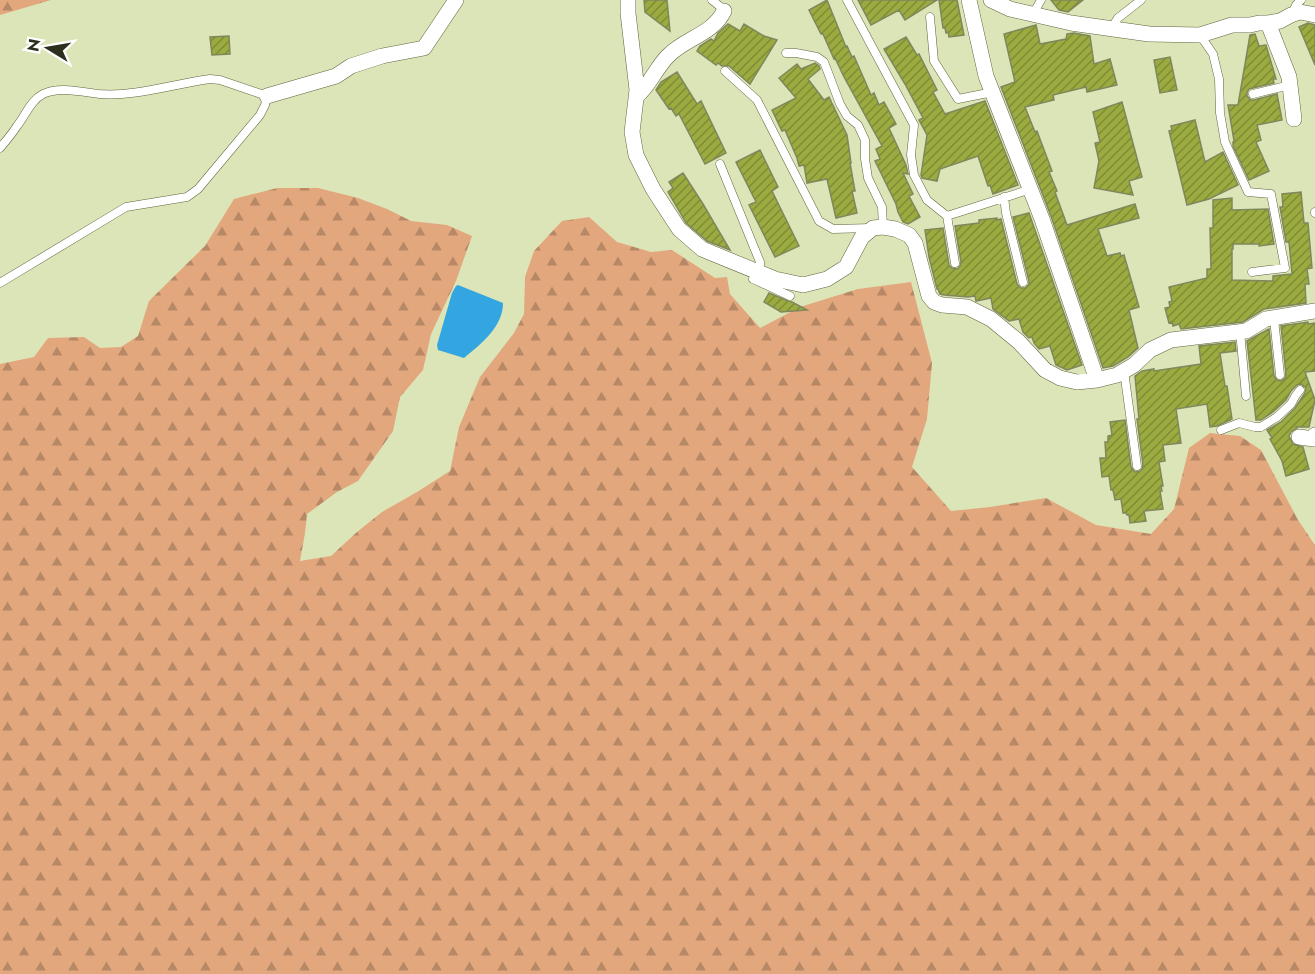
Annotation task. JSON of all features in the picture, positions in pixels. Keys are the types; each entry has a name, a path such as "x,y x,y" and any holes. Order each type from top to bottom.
{"street":[{"path":"267,96 336,76 351,66 382,56 424,48 456,0"},
{"path":"628,0 637,90 632,132 636,155 653,189 679,229 702,249 775,279 803,285 827,279 846,267 861,237 878,228 901,231 909,235 915,243 929,296 934,302 967,307 991,319 1019,342 1045,370 1060,378 1077,382 1116,375 1134,365 1150,350 1171,340 1246,331 1266,319 1315,310"},
{"path":"969,0 986,76 1031,189 1097,380"},
{"path":"991,0 1010,9 1071,23 1149,34 1200,35 1232,25 1280,21 1300,12 1315,15"},
{"path":"637,96 651,82 668,56 682,44 713,27 724,11"},
{"path":"1268,23 1289,77 1293,118"},
{"path":"1299,437 1314,439 1315,435"}],"lane":[{"path":"712,0 724,11"},
{"path":"847,0 914,125 911,155 914,175 927,200 946,216 955,263"},
{"path":"1033,14 1041,0"},
{"path":"1111,29 1118,18 1141,0"},
{"path":"1291,15 1301,0"},
{"path":"930,17 934,62 958,99 993,92"},
{"path":"1200,35 1213,54 1219,79 1220,113 1225,142 1248,192 1271,194 1285,268 1252,272"},
{"path":"724,71 757,100 819,221 833,229 878,228 882,207 868,178 865,140 858,125 840,104 824,62 817,57 786,53"},
{"path":"0,148 18,126 34,100 45,93 71,90 100,94 134,92 210,79 220,80 267,96 260,115 198,189 187,196 126,207 0,283"},
{"path":"1253,93 1290,85"},
{"path":"720,164 760,262 758,272 753,279 790,296"},
{"path":"946,216 1031,189"},
{"path":"1004,197 1023,282"},
{"path":"1274,319 1280,375"},
{"path":"1240,331 1246,396"},
{"path":"1124,370 1137,466"},
{"path":"1221,430 1239,423 1261,427 1291,405 1300,390"}],"green space":[{"path":"0,0 51,0 0,15"},
{"path":"277,188 318,188 358,198 411,221 447,225 472,236 456,281 431,334 423,370 400,397 393,431 358,481 337,492 307,514 300,561 331,556 382,512 450,471 459,427 480,377 514,333 524,314 525,277 534,251 562,221 589,217 617,242 651,252 672,250 715,278 727,277 730,294 760,328 800,307 858,289 911,282 932,363 927,419 912,467 951,511 1046,498 1096,525 1151,534 1174,509 1189,448 1210,433 1240,436 1261,450 1298,520 1315,545 1315,974 0,974 0,364 34,357 48,338 84,337 100,348 121,347 138,336 149,301 205,246 234,199"}],"water":[{"path":"458,285 503,303 502,312 495,327 484,341 464,358 438,350 437,345 452,293"}],"building":[{"path":"644,0 667,0 670,31 645,12"},
{"path":"827,0 846,47 852,57 854,56 871,95 874,93 879,105 884,102 896,124 889,128 906,165 908,174 903,173 913,194 909,196 920,217 908,224 903,222 875,161 880,159 876,149 882,146 809,10"},
{"path":"858,0 937,0 905,20 899,10 871,25"},
{"path":"939,0 957,0 964,35 949,37 948,32 946,33 943,28"},
{"path":"1051,0 1083,0 1068,12 1059,10"},
{"path":"1308,23 1315,25 1315,65 1299,27"},
{"path":"728,24 740,31 744,24 764,36 777,40 750,84 729,66 722,66 718,63 716,65 697,51 700,46 711,39 714,41 718,33"},
{"path":"1036,25 1040,44 1066,39 1067,34 1090,36 1094,64 1110,59 1117,85 1087,92 1086,87 1053,95 1054,100 1025,107 1052,171 1049,172 1067,225 1135,204 1139,218 1098,229 1107,256 1120,253 1121,256 1124,255 1139,307 1129,310 1138,348 1113,366 1103,368 1051,216 1001,87 1015,82 1004,34"},
{"path":"1255,34 1259,46 1266,45 1276,79 1273,79 1274,83 1249,89 1247,96 1254,100 1277,94 1282,120 1257,125 1261,140 1256,142 1269,171 1249,180 1233,146 1228,105 1238,105 1250,35"},
{"path":"229,36 230,54 212,55 210,37"},
{"path":"906,37 917,55 919,54 937,90 933,92 945,114 985,101 1018,185 993,194 978,156 940,169 937,181 922,178 927,135 919,120 923,118 884,49"},
{"path":"1170,57 1177,90 1160,93 1154,60"},
{"path":"815,63 820,69 808,79 824,100 829,97 847,135 855,191 852,191 857,213 836,218 827,179 807,183 804,165 799,166 785,130 782,131 772,110 796,98 779,78 797,64 801,69"},
{"path":"677,72 697,104 701,101 726,153 705,164 679,114 676,116 671,108 669,109 656,90 661,82"},
{"path":"1122,102 1142,177 1129,181 1133,195 1094,188 1099,161 1095,143 1100,142 1093,112"},
{"path":"1195,120 1205,162 1223,152 1238,185 1209,199 1187,205 1169,131 1172,130 1171,126"},
{"path":"760,150 778,187 772,191 799,246 775,257 749,205 756,202 736,162"},
{"path":"683,173 730,250 707,241 686,223 668,192 673,188 669,182"},
{"path":"1301,192 1304,223 1308,223 1312,268 1307,269 1309,284 1305,284 1306,303 1264,309 1243,322 1181,329 1179,324 1173,326 1172,322 1169,323 1165,308 1170,307 1169,302 1172,301 1169,287 1207,278 1207,269 1211,269 1210,228 1213,228 1213,200 1232,198 1232,210 1268,209 1274,244 1259,246 1259,244 1233,244 1232,280 1273,281 1273,276 1292,274 1289,242 1286,242 1280,207 1283,207 1282,194"},
{"path":"1029,213 1082,365 1067,370 1056,365 1050,346 1039,349 1032,337 1029,338 1023,332 1019,319 1009,321 993,309 991,298 976,301 975,296 940,294 929,257 925,230 943,228 949,265 957,269 961,262 955,226 979,223 979,220 1001,219 1017,284 1025,288 1029,281 1013,217"},
{"path":"769,293 807,310 781,312 764,302"},
{"path":"1308,322 1308,324 1315,323 1315,371 1305,372 1315,400 1309,427 1296,427 1289,436 1293,444 1303,447 1309,469 1286,476 1282,461 1267,430 1281,422 1295,408 1306,388 1301,384 1297,385 1273,412 1261,420 1256,420 1247,341 1269,329 1274,376 1281,381 1286,374 1281,326"},
{"path":"1235,342 1236,351 1220,353 1232,419 1210,427 1207,404 1176,409 1181,443 1163,445 1165,461 1159,462 1163,486 1160,491 1163,509 1144,511 1146,521 1130,523 1129,515 1123,513 1121,499 1115,500 1109,476 1102,477 1100,458 1106,458 1105,442 1108,442 1108,436 1112,435 1110,422 1125,420 1131,467 1135,472 1142,469 1135,376 1142,371 1201,364 1199,346"}]}
